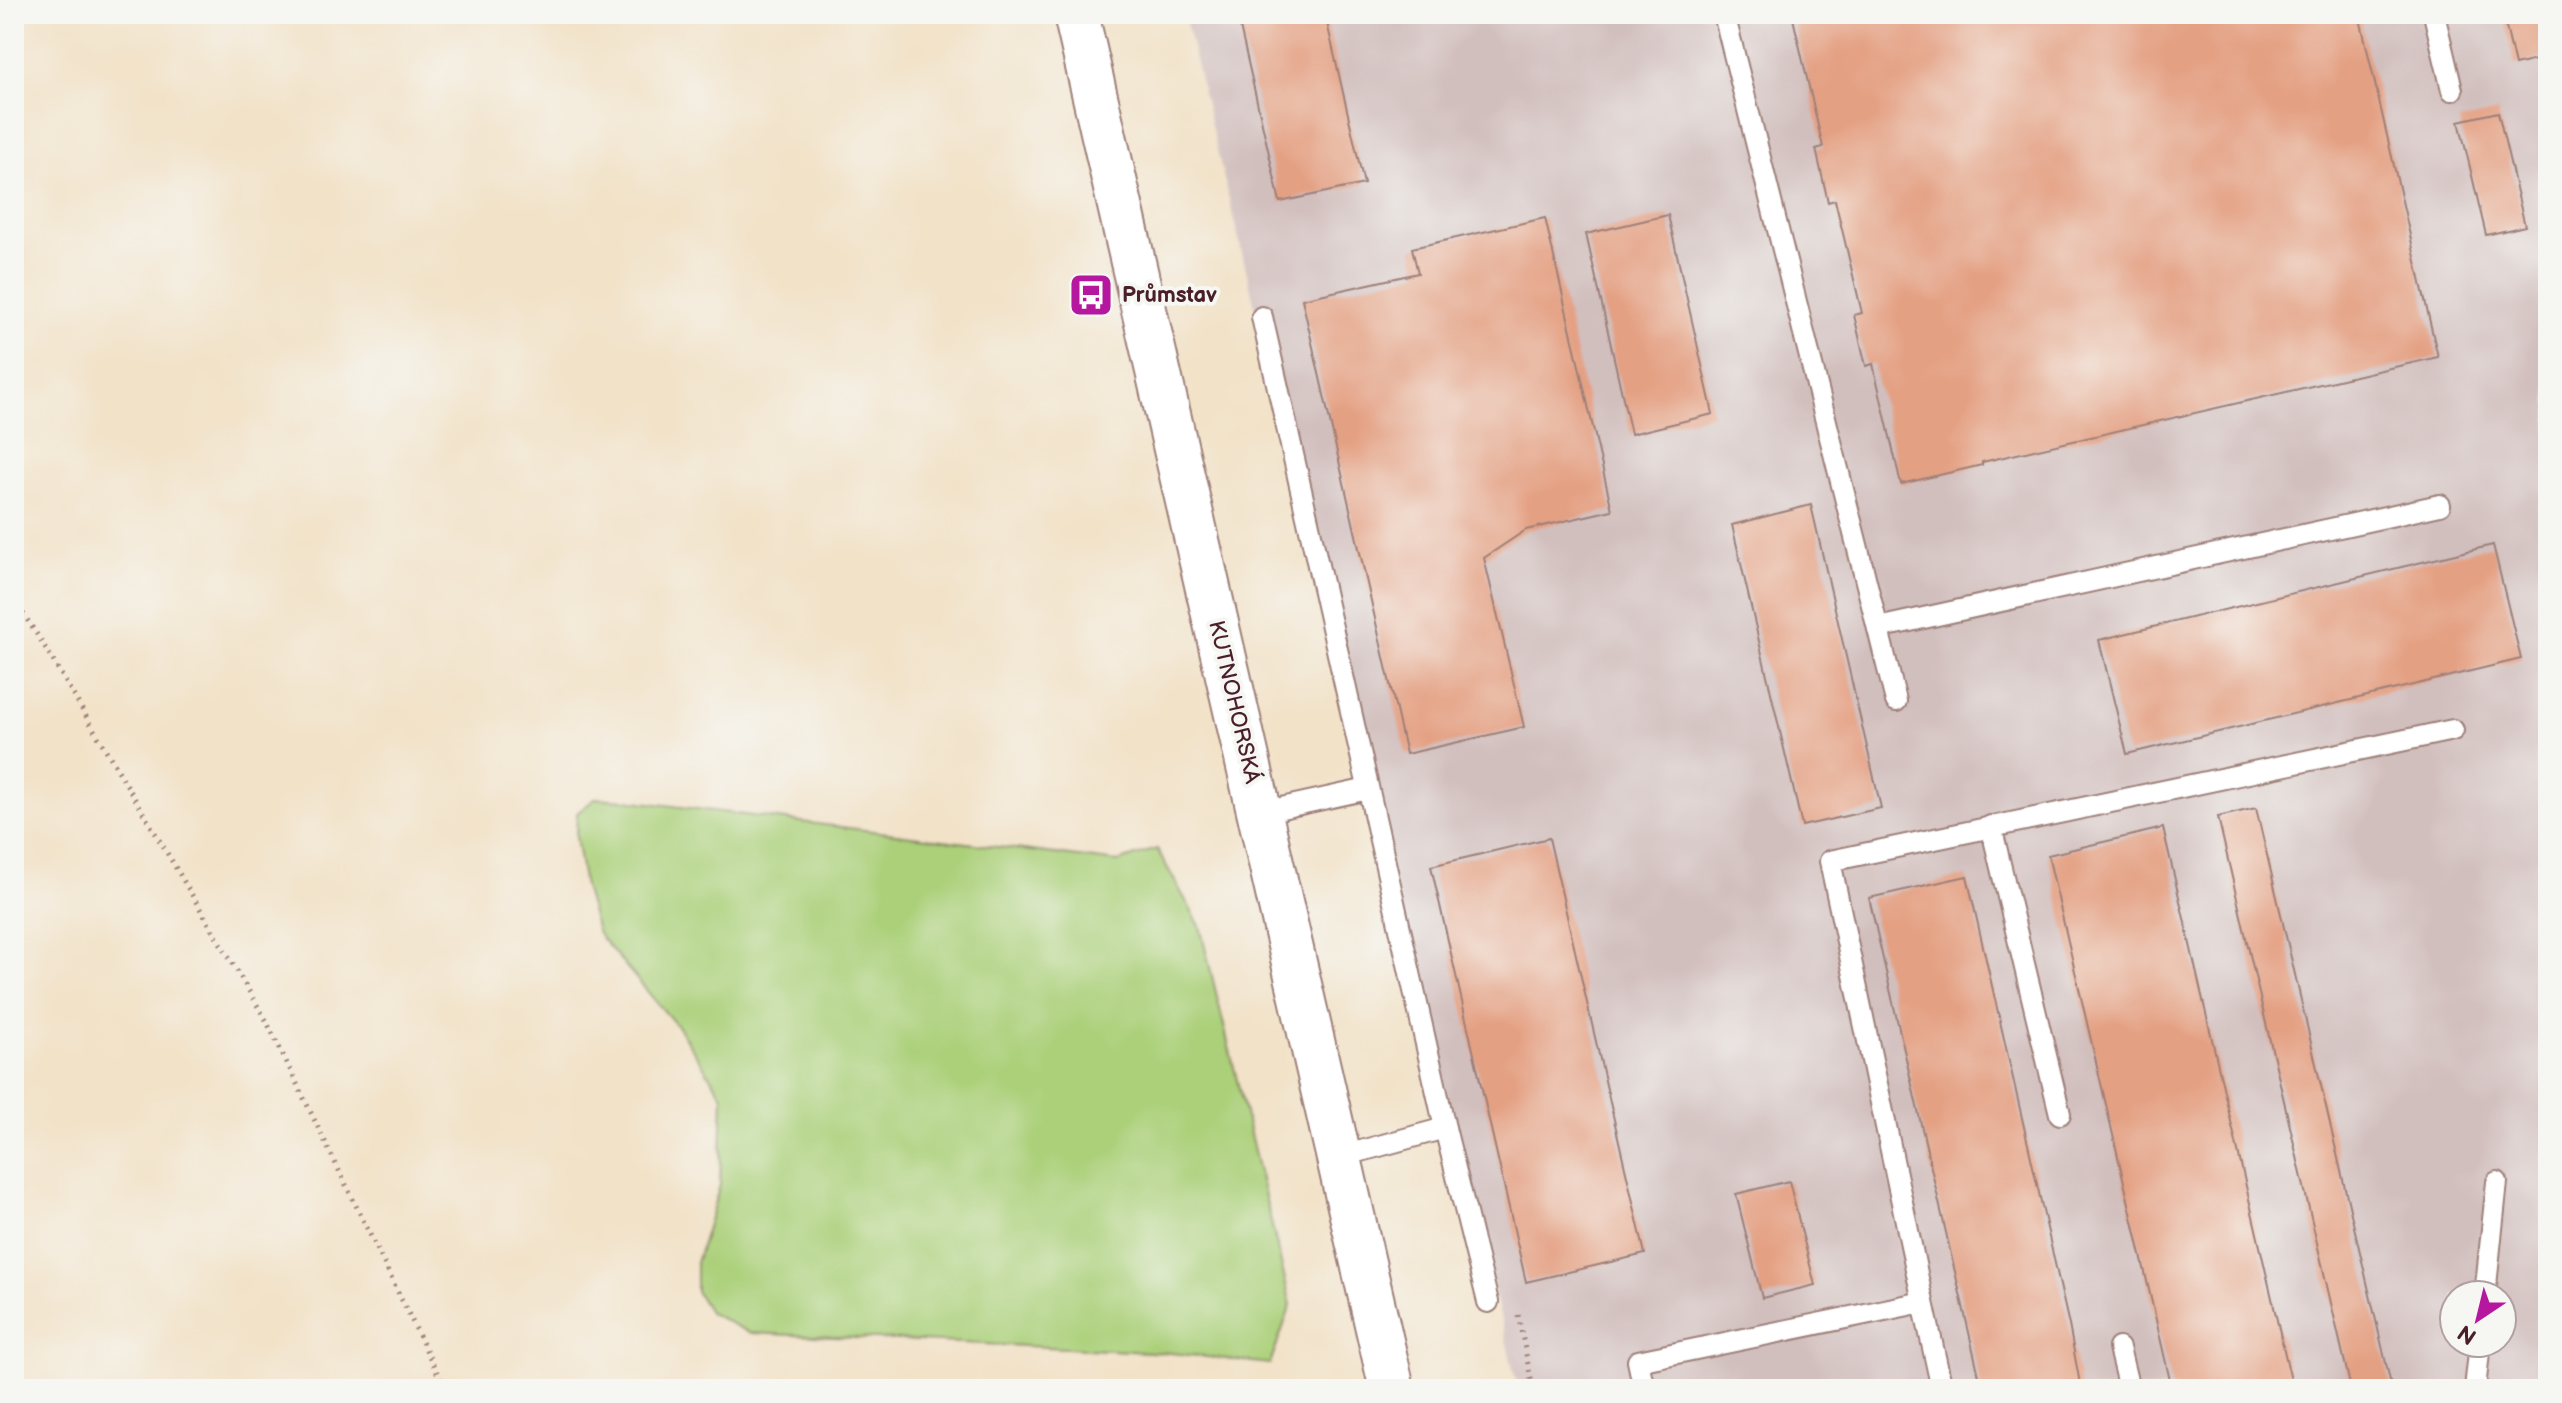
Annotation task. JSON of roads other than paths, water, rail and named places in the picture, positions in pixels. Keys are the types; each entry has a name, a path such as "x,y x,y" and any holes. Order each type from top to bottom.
{"main road":[{"name":"KUTNOHORSKÁ","path":"1076,14 1392,1389"}],"lane":[{"path":"1724,14 1896,701"},
{"path":"2434,14 2452,90"},
{"path":"1262,317 1445,1128 1488,1302"},
{"path":"1878,628 2440,505"},
{"path":"1942,1389 1830,861 2453,730"},
{"path":"1259,813 1368,789"},
{"path":"1991,826 2060,1114"},
{"path":"1339,1157 1445,1128"},
{"path":"2487,1279 2497,1182"},
{"path":"1644,1389 1638,1361 1923,1302"},
{"path":"2119,1348 2129,1389"},
{"path":"2475,1389 2478,1359"}],"place":[{"name":"Průmstav","path":"1091,295"}]}
